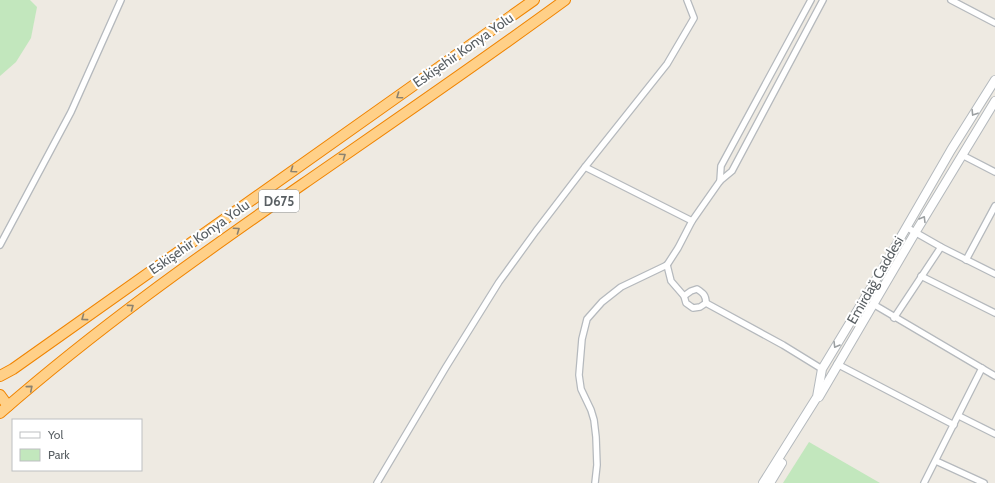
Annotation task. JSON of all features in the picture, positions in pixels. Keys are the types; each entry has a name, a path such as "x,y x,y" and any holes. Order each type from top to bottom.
{"highway":[{"name":"Eskişehir Konya Yolu","path":"0,376 13,369 534,0"},
{"name":"D675","path":"0,413 98,331 206,251 565,0"},
{"path":"0,395 8,406"}],"main road":[{"name":"Emirdağ Caddesi","path":"763,483 817,397 822,369 880,273 951,150 995,80"},
{"name":"Emirdağ Caddesi","path":"770,483 873,304 995,101"}],"street":[{"path":"0,245 71,112 121,0"},
{"path":"377,483 446,367 499,282 536,230 667,64 694,18 687,0"},
{"path":"720,181 721,166 811,0"},
{"path":"595,483 597,465 594,420 581,389 580,375 582,339 587,319 602,302 621,287 667,265 692,221 720,181 732,172 822,0"},
{"path":"951,0 995,23"},
{"path":"962,155 995,172"},
{"path":"585,167 692,221"},
{"path":"966,260 995,206"},
{"path":"906,227 942,248 995,274"},
{"path":"894,318 921,276 942,248"},
{"path":"667,265 671,281 684,296 686,303 693,308 700,307 706,302"},
{"path":"921,276 995,313"},
{"path":"684,296 697,289 706,297 706,302"},
{"path":"706,302 822,369"},
{"path":"873,304 894,318 995,376"},
{"path":"838,364 954,424"},
{"path":"924,483 982,368"},
{"path":"0,372 13,369"},
{"path":"959,416 995,434"},
{"path":"936,461 984,483"}],"green space":[{"path":"0,0 30,0 37,7 31,38 16,62 0,76"},
{"path":"809,442 880,483 783,483"}]}
